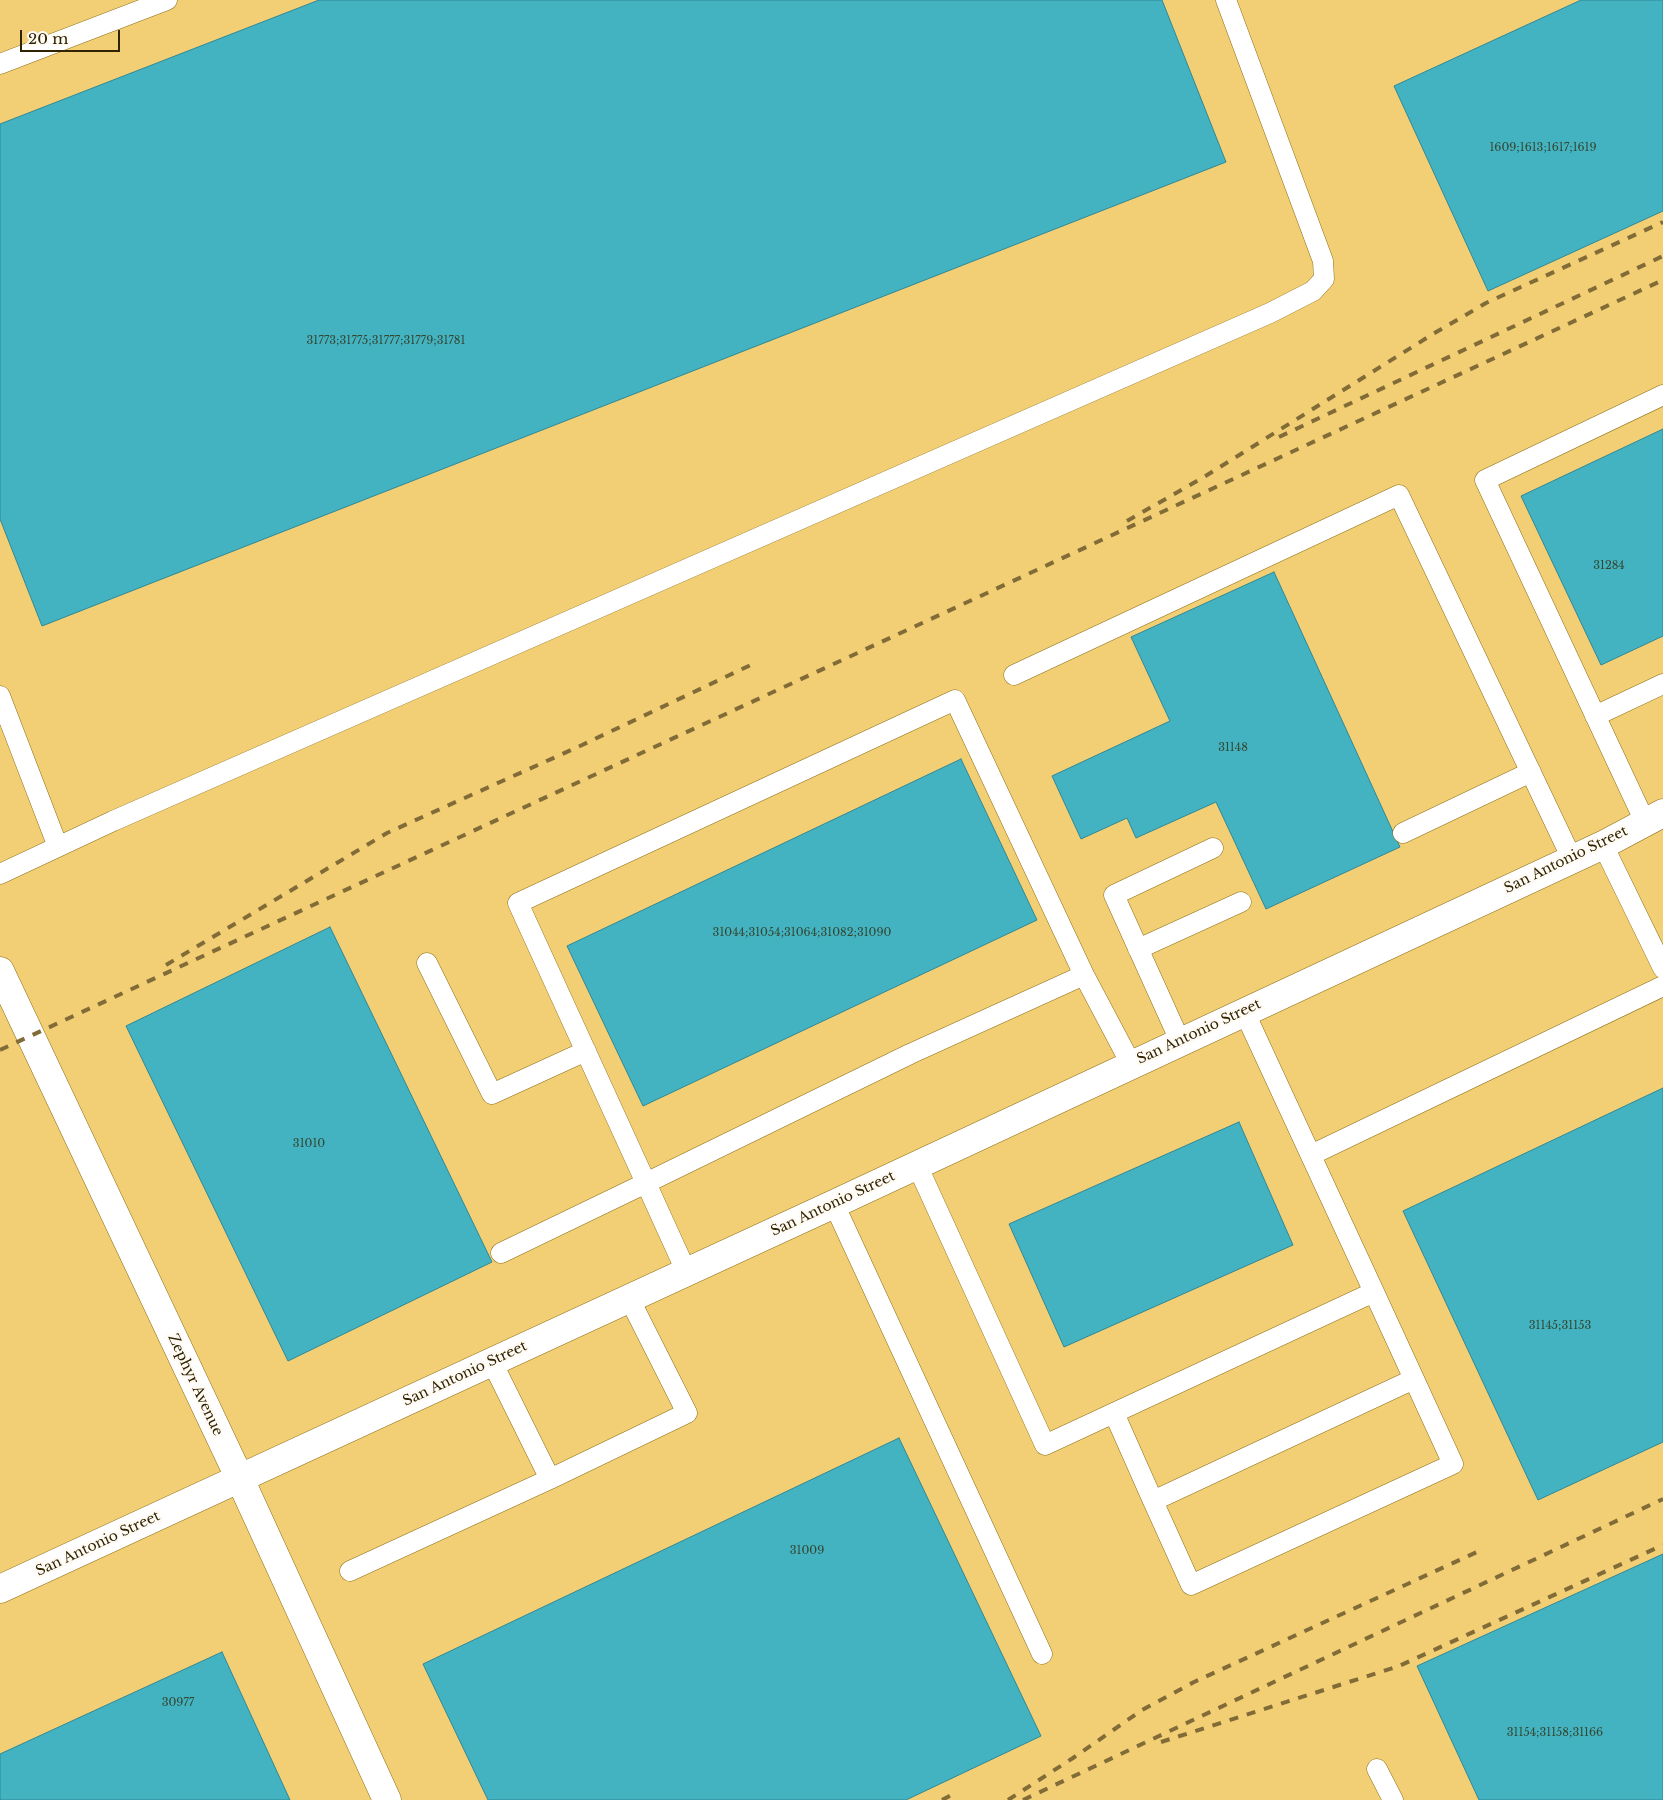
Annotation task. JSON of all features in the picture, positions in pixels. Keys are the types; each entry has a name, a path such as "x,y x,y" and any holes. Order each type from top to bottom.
{"street":[{"name":"San Antonio Street","path":"0,1589 834,1204 1602,845 1654,817"},
{"name":"Zephyr Avenue","path":"0,971 240,1479 387,1800"}],"lane":[{"path":"0,64 167,0"},
{"path":"0,874 1270,313 1313,291 1324,279 1323,262 1226,0"},
{"path":"1654,817 1595,716 1485,480 1663,395"},
{"path":"1014,674 1399,495 1572,859"},
{"path":"1595,716 1663,684"},
{"path":"0,696 58,847"},
{"path":"686,1271 518,903 955,700 1084,975 1132,1064"},
{"path":"1403,833 1531,772"},
{"path":"1602,845 1663,968"},
{"path":"1180,1041 1114,895 1213,848"},
{"path":"1138,949 1240,902"},
{"path":"427,963 492,1094 586,1052"},
{"path":"500,1253 910,1054 1084,975"},
{"path":"1311,1155 1663,986"},
{"path":"1114,1414 1191,1585 1453,1464 1244,1011"},
{"path":"917,1165 1046,1445 1374,1292"},
{"path":"834,1204 1042,1654"},
{"path":"350,1571 550,1479 687,1413 629,1298"},
{"path":"492,1362 550,1479"},
{"path":"1153,1502 1414,1379"},
{"path":"1378,1769 1393,1800"}],"shaded area":[{"path":"0,0 1663,0 1663,1800 0,1800"}],"building":[{"path":"319,0 1162,0 1226,162 42,626 0,519 0,124"},
{"path":"1581,0 1663,0 1663,211 1488,291 1394,86"},
{"path":"1663,429 1663,636 1601,665 1521,496"},
{"path":"1274,572 1400,847 1266,909 1216,802 1136,838 1127,818 1081,839 1052,776 1170,721 1131,637"},
{"path":"961,759 1037,920 643,1106 567,946"},
{"path":"330,927 492,1262 288,1361 126,1026"},
{"path":"1663,1088 1663,1442 1538,1500 1403,1211"},
{"path":"1239,1122 1293,1245 1064,1347 1009,1224"},
{"path":"899,1438 1041,1736 906,1800 488,1800 423,1664"},
{"path":"1663,1554 1663,1800 1479,1800 1417,1666"},
{"path":"222,1652 290,1800 0,1800 0,1754"}],"railway":[{"path":"1127,521 1204,477 1486,303 1663,222"},
{"path":"1279,437 1663,256"},
{"path":"0,1050 1663,280"},
{"path":"166,965 387,833 580,746 757,662"},
{"path":"1023,1800 1663,1499"},
{"path":"1161,1742 1399,1666 1663,1545"},
{"path":"1008,1800 1142,1710 1194,1682 1477,1552"},
{"path":"942,1800 957,1792"}]}
